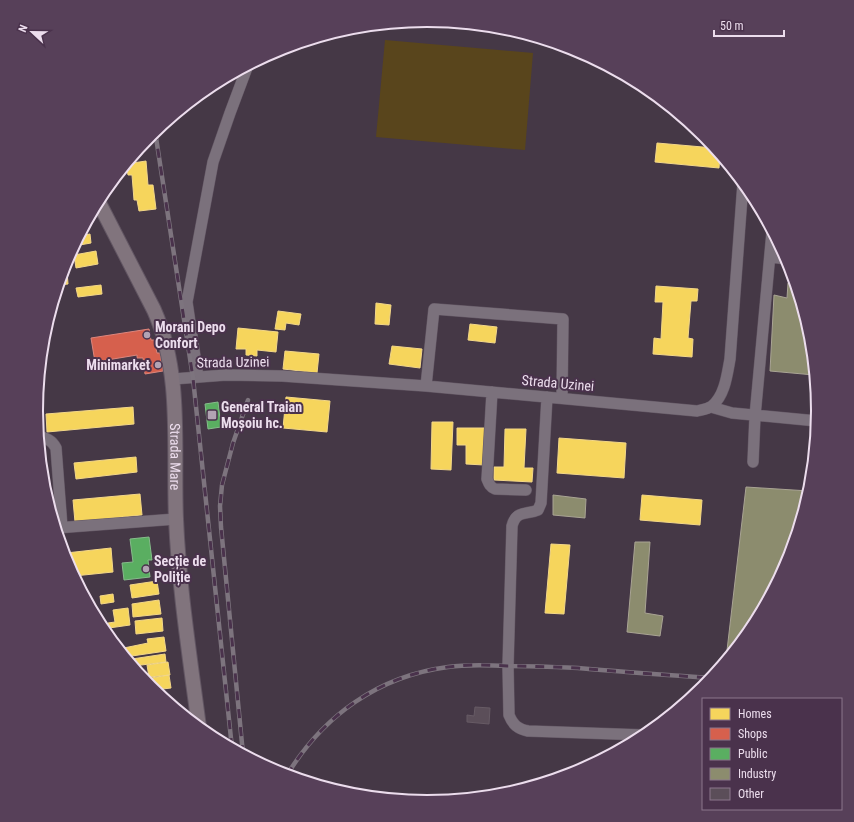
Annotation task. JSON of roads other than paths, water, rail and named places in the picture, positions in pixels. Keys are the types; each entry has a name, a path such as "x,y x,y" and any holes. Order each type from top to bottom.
{"main road":[{"name":"Strada Mare","path":"101,208 161,325 173,379 176,519 181,583 198,719"}],"street":[{"path":"198,377 188,302 213,162 245,73"},
{"path":"747,200 727,378 721,395 711,407 732,413 811,420"},
{"path":"753,462 772,242"},
{"path":"771,257 779,258"},
{"path":"426,386 434,308 563,319 562,398"},
{"name":"Strada Uzinei","path":"173,379 226,375 282,376 426,386 697,411 711,407"},
{"path":"492,392 487,479 489,485 491,488 495,489 526,490"},
{"path":"547,397 541,503 538,510 532,513 520,514 514,519 512,526 508,666 509,715 516,727 528,731 633,735"},
{"path":"44,438 54,443 56,448 59,519"},
{"path":"61,528 176,519"}],"railway":[{"path":"156,138 193,378 231,742"},
{"path":"242,748 220,506 222,485 233,443 248,400"},
{"path":"290,770 301,754 318,734 335,717 355,702 398,679 422,672 456,666 486,665 578,668 704,677"}],"place":[{"name":"Morani Depo Confort","path":"147,335"},
{"name":"Minimarket","path":"158,365"},
{"name":"General Traian Moșoiu hc.","path":"212,415"},
{"name":"Secție de Poliție","path":"146,569"}]}
